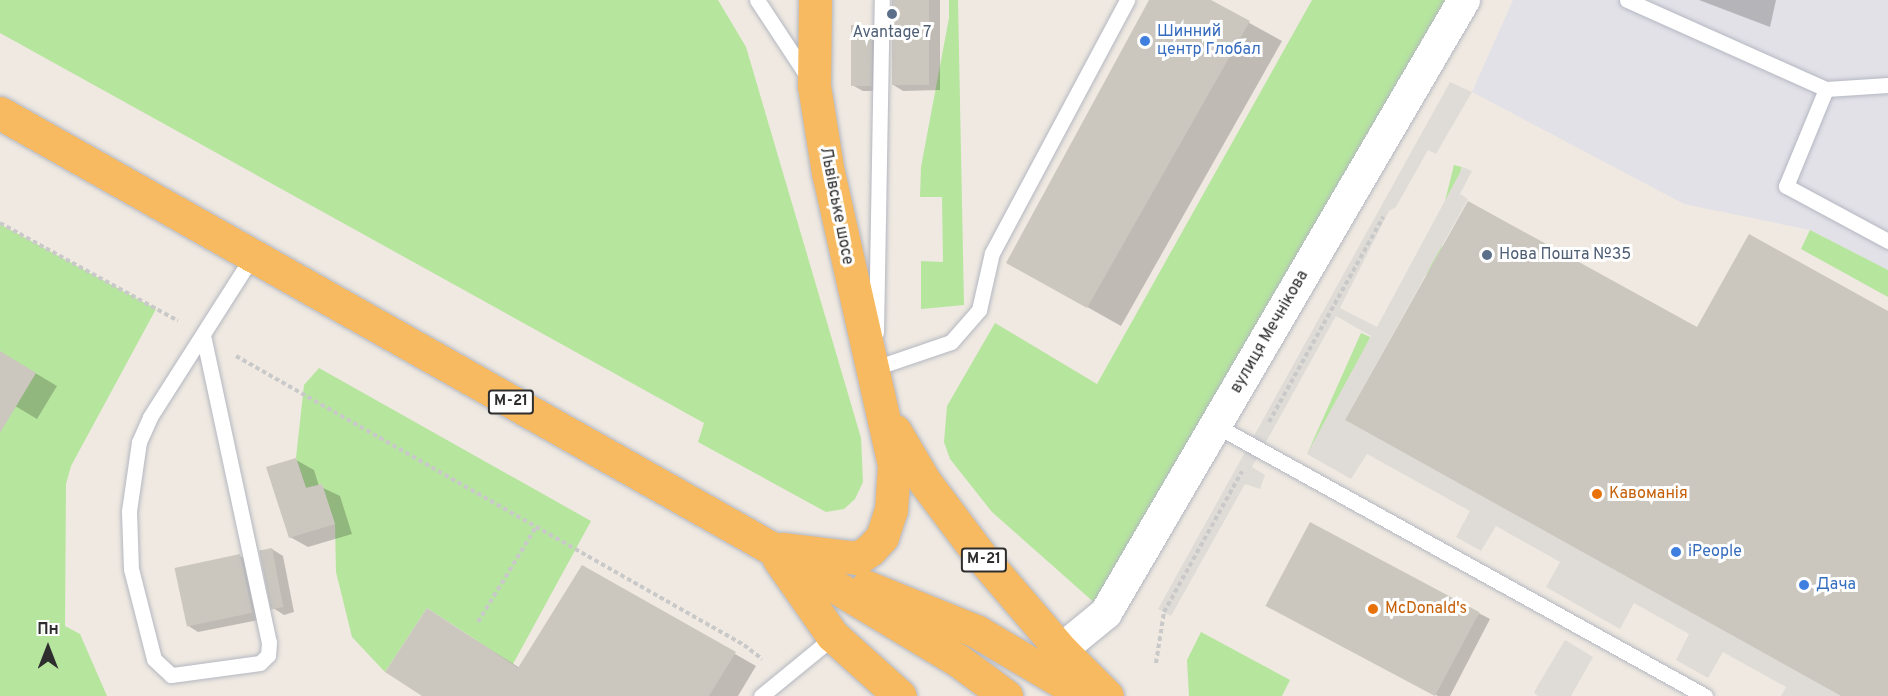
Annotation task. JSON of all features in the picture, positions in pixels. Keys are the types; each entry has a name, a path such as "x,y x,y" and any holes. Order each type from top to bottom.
{"highway":[{"name":"Львівське шосе","path":"771,548 858,558 882,537 891,510 894,465 875,368 850,273 814,86 815,0"},
{"name":"М-21","path":"0,113 771,548 976,631 1086,696"},
{"name":"М-21","path":"882,409 925,482 979,554 1061,650 1107,696"},
{"name":"М-21","path":"771,548 832,635 900,696"},
{"path":"771,548 959,662 1006,696"}],"street":[{"name":"вулиця Мечнікова","path":"1061,650 1106,613 1464,0"}],"lane":[{"path":"757,0 814,86"},
{"path":"882,0 875,368 951,342 979,310 992,253 1127,0"},
{"path":"1627,0 1826,89 1888,86"},
{"path":"1826,89 1786,186 1888,241"},
{"path":"203,335 269,642 268,655 260,663 171,675 154,659 136,594 128,544 129,511 143,433 203,335 252,257"},
{"path":"1215,425 1705,696"},
{"path":"761,696 786,677 832,635 877,696"}],"path":[{"path":"1156,663 1164,612 1388,208"},
{"path":"0,223 203,335 304,397 744,645 786,677"},
{"path":"478,622 536,527"}],"shaded area":[{"path":"1513,0 1888,0 1888,270 1810,230 1684,204 1472,92"},
{"path":"1450,82 1472,92 1436,154 1428,150 1396,207 1389,211 1340,308 1377,327 1463,167 1472,171 1460,194 1468,199 1345,420 1841,696 1781,696 1786,687 1723,652 1708,678 1676,660 1689,634 1634,603 1620,629 1546,587 1560,562 1496,526 1481,551 1456,537 1470,511 1367,454 1351,479 1307,454 1371,336 1336,316 1252,467 1265,475 1260,489 1245,484 1171,616 1158,609"},
{"path":"1565,640 1593,657 1571,696 1538,696 1534,693"}],"green space":[{"path":"0,0 718,0 746,47 861,438 863,482 855,499 844,509 826,512 698,442 704,423 0,33"},
{"path":"949,0 958,0 964,305 921,309 921,261 943,262 942,197 920,197 921,167 949,18"},
{"path":"1312,0 1462,0 1106,613 992,512 950,459 944,442 947,406 995,323 1097,384"},
{"path":"1454,165 1462,167 1419,339 1411,337"},
{"path":"0,224 156,309 71,466 66,484 65,626 80,634 107,696 0,696"},
{"path":"1810,230 1888,270 1888,297 1801,249"},
{"path":"1361,333 1370,337 1317,457 1308,453"},
{"path":"319,368 591,521 513,664 427,608 385,672 352,637 336,572 335,524 322,484 306,488 296,458 304,385"},
{"path":"1201,632 1290,680 1282,696 1189,696 1187,660"}],"building":[{"path":"892,0 929,0 929,85 892,85"},
{"path":"1149,0 1211,0 1250,21 1087,308 1006,263"},
{"path":"851,25 872,25 872,86 851,86"},
{"path":"1468,201 1697,327 1749,234 1888,311 1888,696 1841,696 1345,420"},
{"path":"0,351 36,373 0,433"},
{"path":"296,458 306,488 322,484 335,524 289,538 266,467"},
{"name":"McDonald's","path":"1310,522 1480,612 1435,696 1265,606"},
{"path":"272,548 283,607 271,609 259,550"},
{"path":"240,554 252,613 187,627 174,568"},
{"path":"582,565 736,652 709,696 422,696 385,672 427,608 518,668"}],"place":[{"name":"Avantage 7","path":"892,14"},
{"name":"Шинний центр Глобал","path":"1145,41"},
{"name":"Нова Пошта №35","path":"1487,255"},
{"name":"Кавоманія","path":"1597,494"},
{"name":"iPeople","path":"1676,552"},
{"name":"Дача","path":"1804,585"},
{"name":"McDonald's","path":"1373,609"}]}
